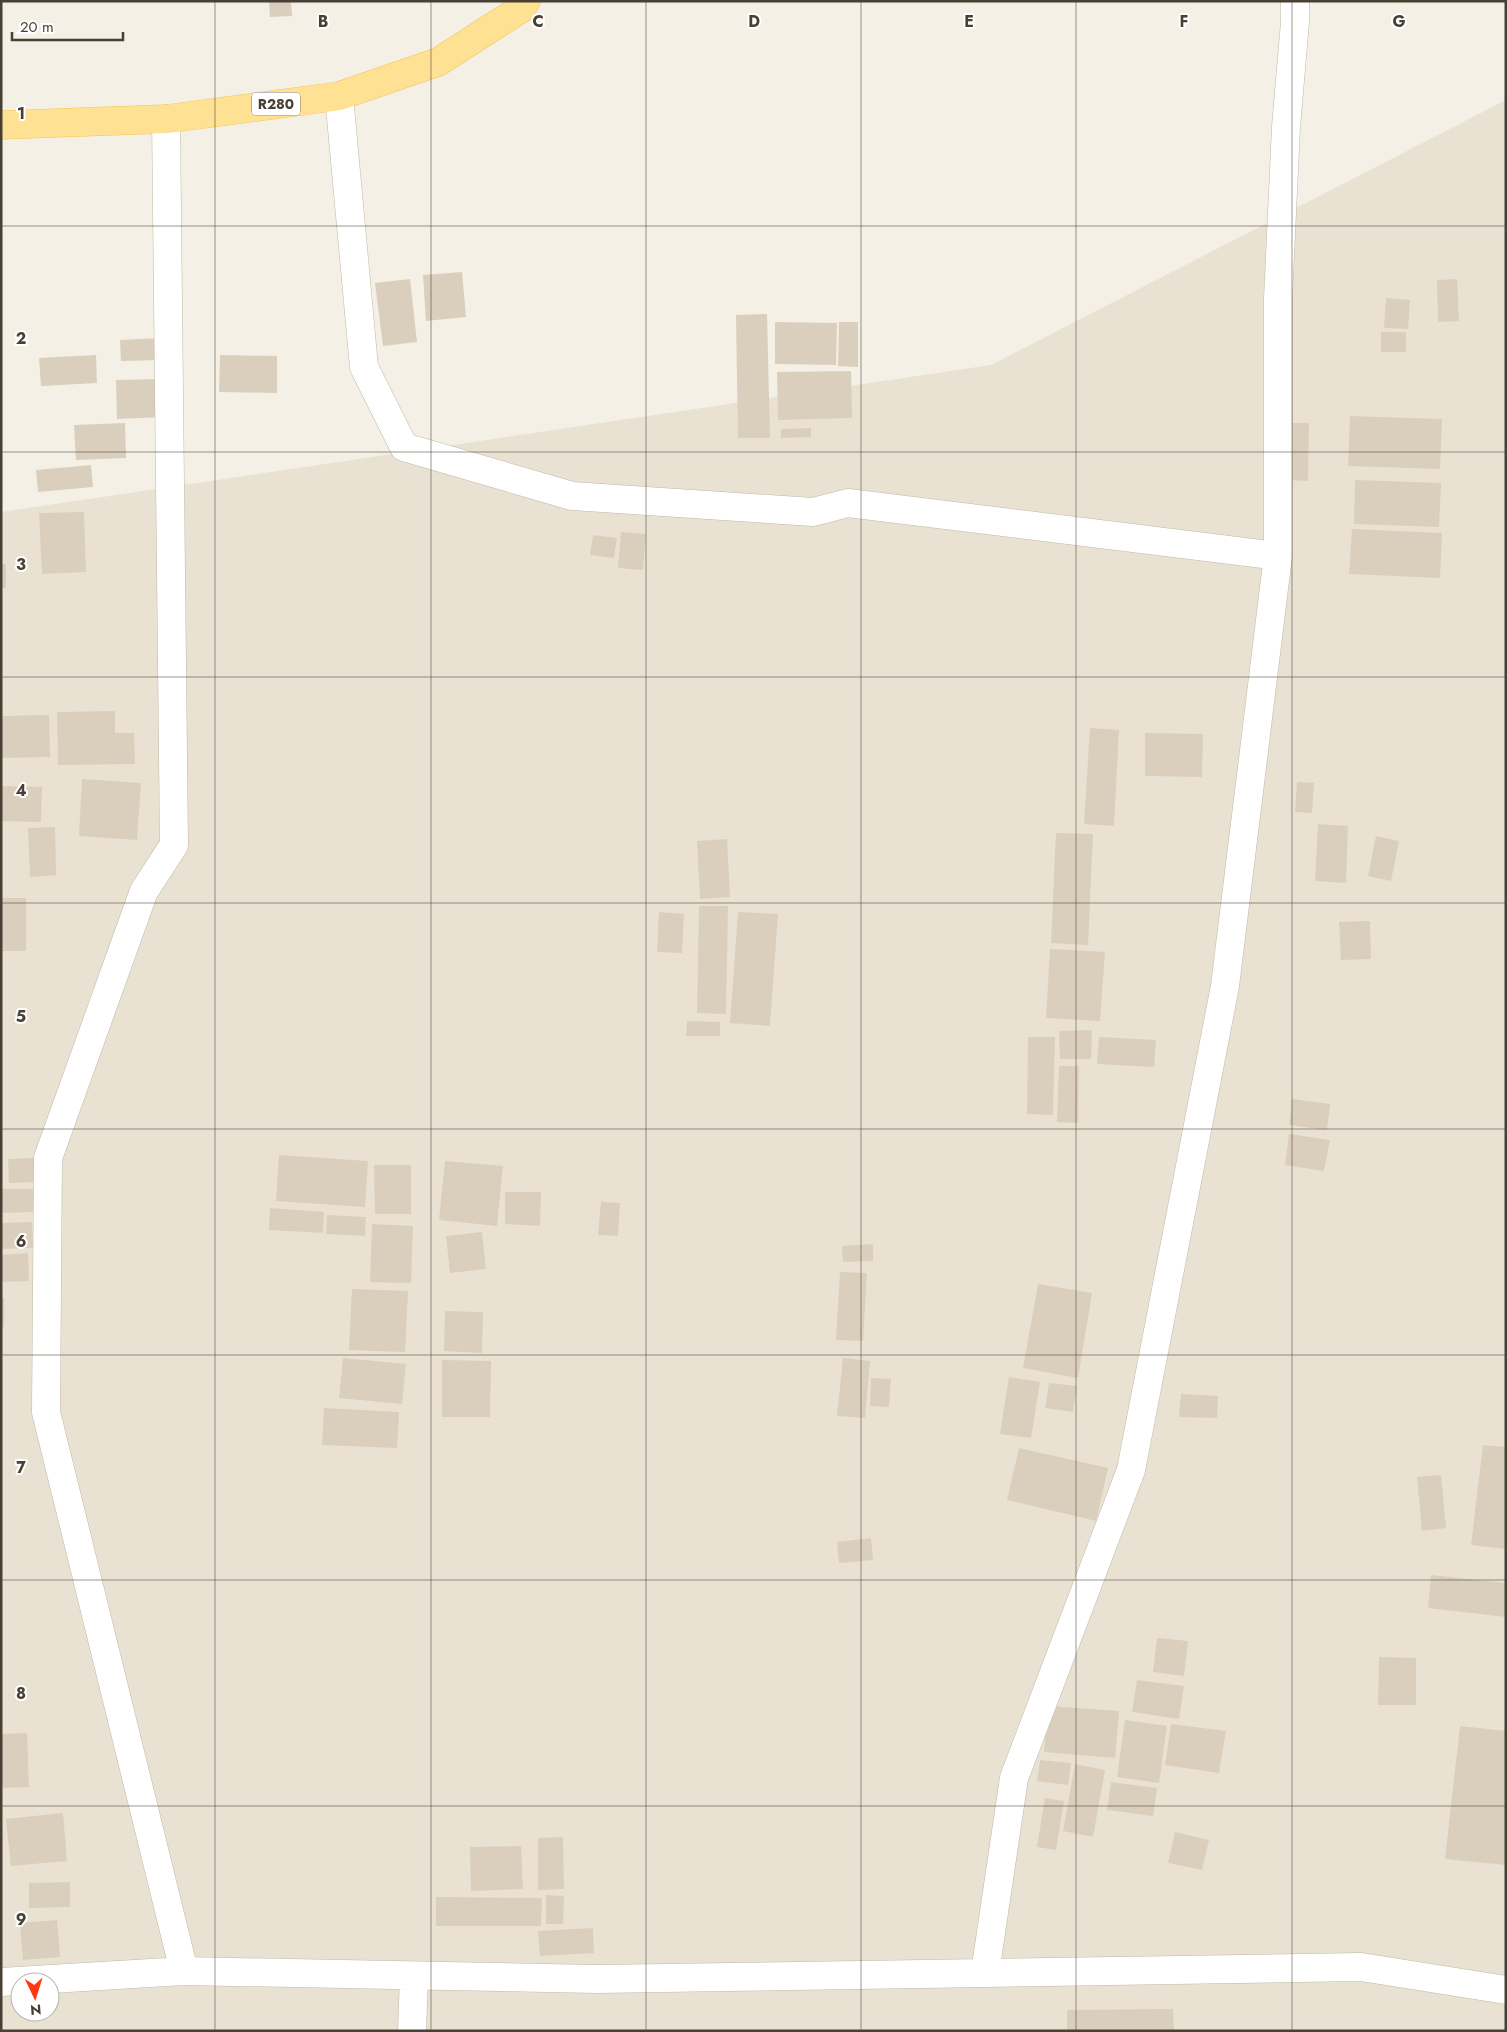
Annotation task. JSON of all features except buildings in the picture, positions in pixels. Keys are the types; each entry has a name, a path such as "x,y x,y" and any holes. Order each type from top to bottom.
{"main road":[{"name":"R280","path":"1,125 166,119 339,96 438,62 522,8 526,1"}],"street":[{"path":"985,1973 1014,1778 1131,1470 1225,986 1278,556 1278,299 1295,1"},
{"path":"339,96 364,366 404,447 572,496 812,512 848,502 1278,556"},
{"path":"166,119 174,846 144,891 48,1158 46,1412 184,1971"},
{"path":"1,1982 184,1971 414,1977 597,1979 1362,1967 1506,1990"},
{"path":"412,2031 414,1977"}],"shaded area":[{"path":"1506,100 1506,2031 1,2031 1,512 991,365"}]}
